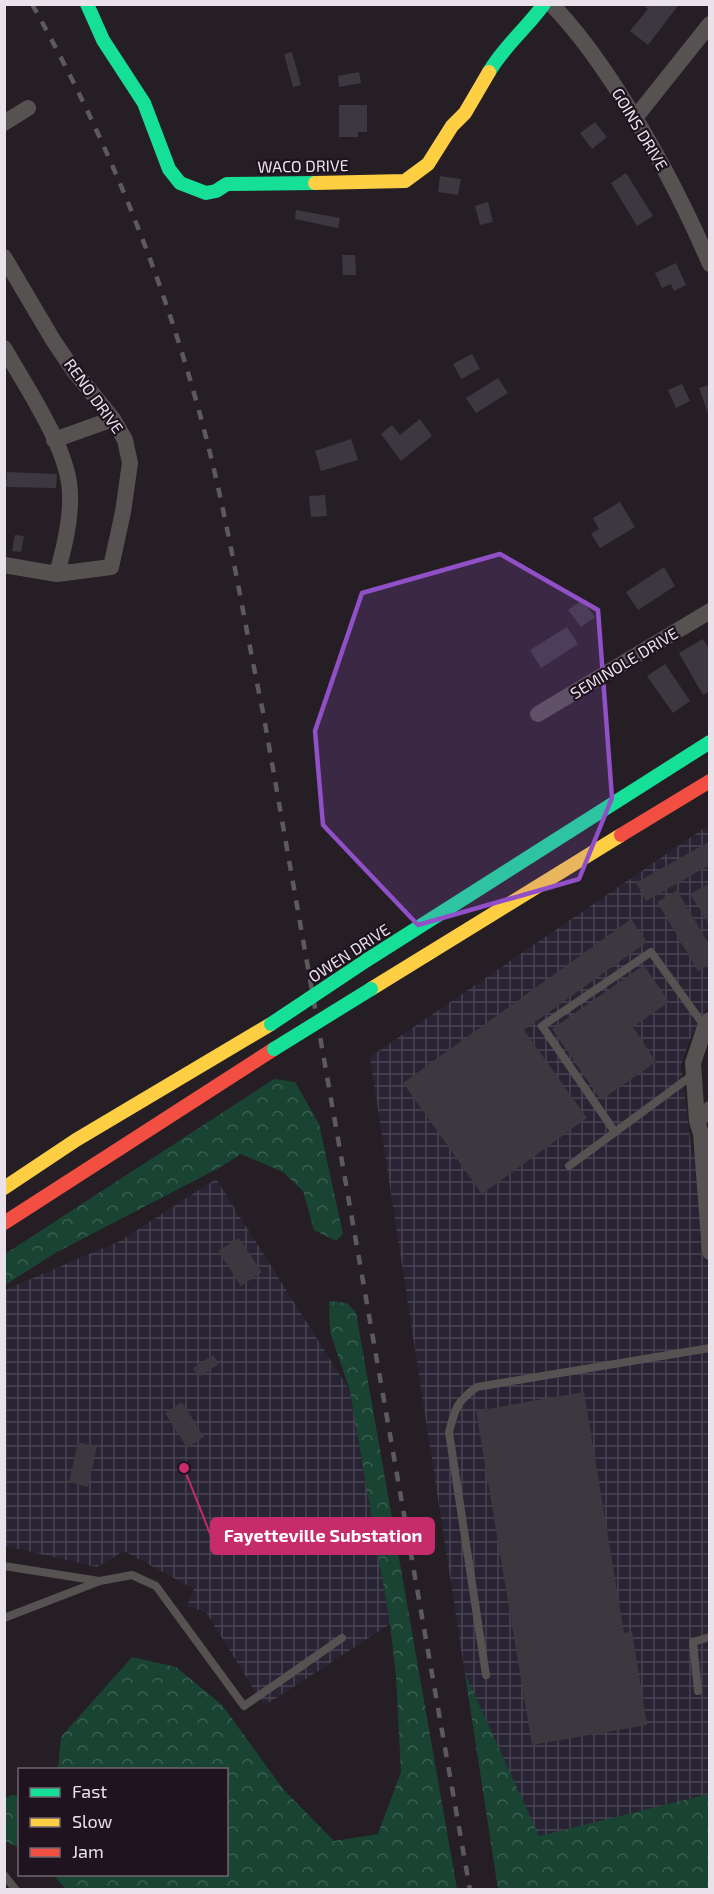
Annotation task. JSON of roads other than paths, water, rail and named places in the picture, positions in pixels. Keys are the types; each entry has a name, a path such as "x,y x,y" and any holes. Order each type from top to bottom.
{"main road":[{"name":"WACO DRIVE","path":"87,4 103,40 144,103 169,169 180,183 206,193 227,184 405,181 428,164 452,126 465,113 500,53 534,18 544,4"},
{"name":"OWEN DRIVE","path":"4,1188 76,1140 271,1024 367,960 710,742"},
{"path":"4,1223 274,1049 710,781"}],"street":[{"name":"GOINS DRIVE","path":"551,4 569,22 635,118 678,195 708,257"},
{"path":"635,118 710,24"},
{"path":"4,123 28,108"},
{"name":"RENO DRIVE","path":"4,256 69,363 113,419 125,440 130,463 123,512 111,567 57,574 4,565"},
{"path":"4,348 61,454 70,491 69,532 57,574"},
{"path":"54,440 113,419"},
{"name":"SEMINOLE DRIVE","path":"538,714 710,611"},
{"path":"707,1024 693,1063 710,1252"},
{"path":"697,1121 710,1109"}],"lane":[{"path":"615,1132 542,1026 651,951 707,1024"},
{"path":"569,1166 694,1074"},
{"path":"486,1675 449,1432 454,1410 462,1398 477,1387 710,1347"},
{"path":"4,1566 100,1581"},
{"path":"4,1618 100,1581 132,1575 156,1586 244,1706 342,1638"},
{"path":"698,1691 693,1642 710,1637"},
{"path":"4,1875 16,1890"}],"railway":[{"path":"32,4 86,109 134,217 174,328 215,475 263,712 470,1890"}],"place":[{"name":"Fayetteville Substation","path":"184,1468"}]}
